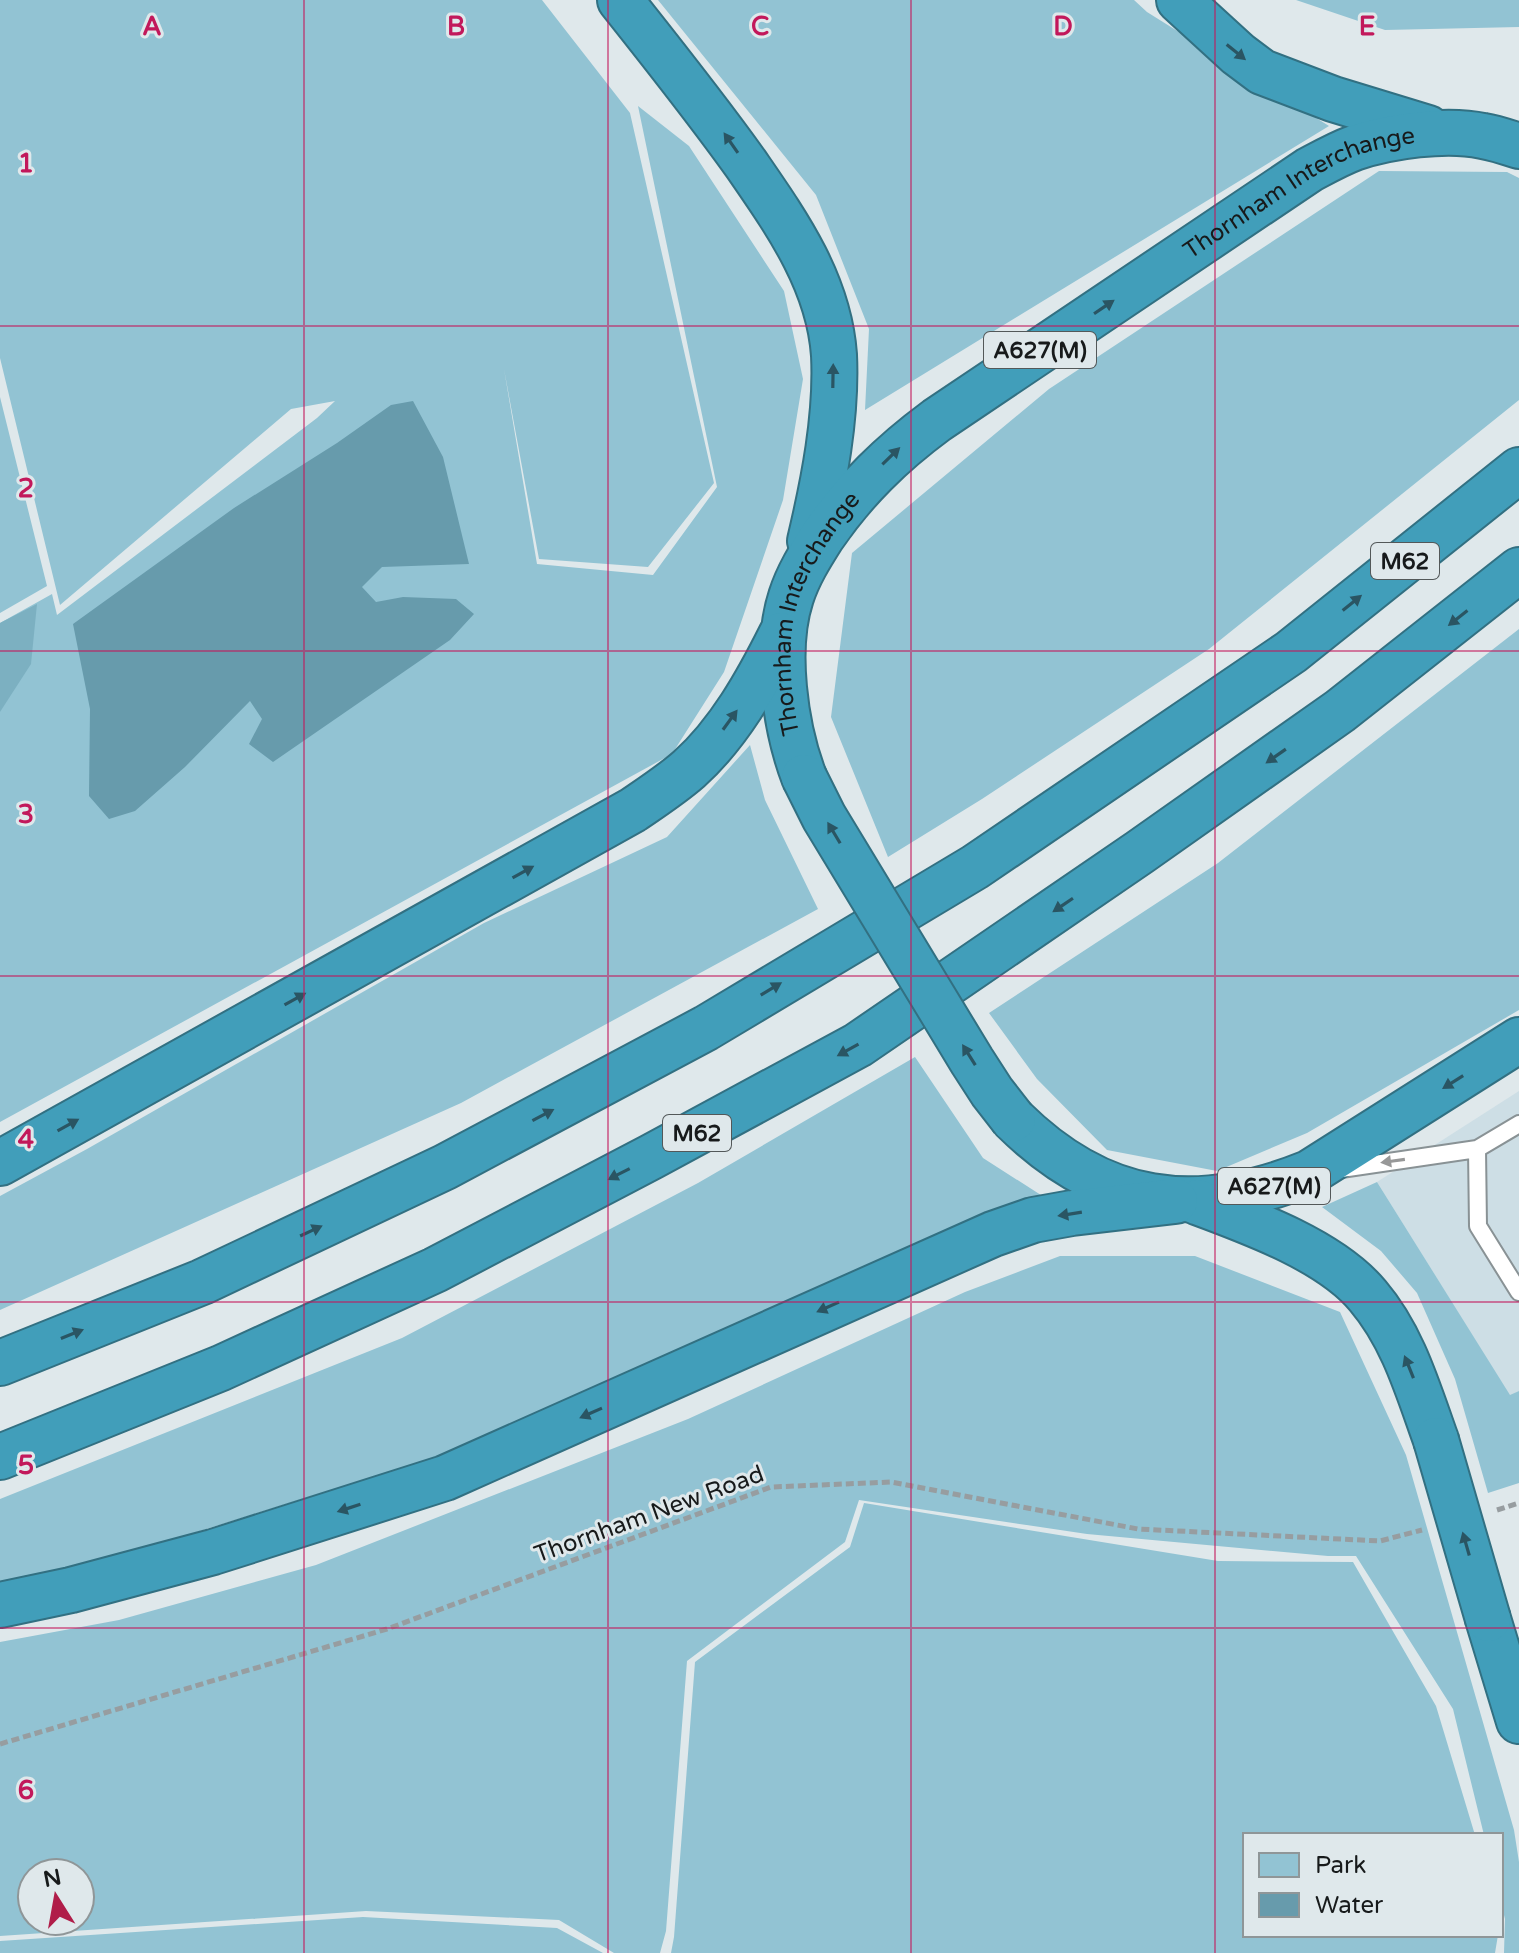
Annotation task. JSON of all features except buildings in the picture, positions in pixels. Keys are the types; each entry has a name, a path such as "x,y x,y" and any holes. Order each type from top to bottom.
{"highway":[{"name":"A627(M)","path":"620,0 714,119 779,212 802,249 818,285 834,354 833,399 824,480 805,563"},
{"name":"A627(M)","path":"1179,0 1262,72 1321,95 1415,125 1493,135"},
{"name":"Thornham Interchange","path":"1493,135 1412,136 1369,144 1332,157 899,448 840,511 805,563 791,597 785,628 784,671 786,708 793,745 804,777 824,817 972,1061 1013,1119 1030,1136 1074,1168 1103,1183 1133,1193 1184,1201 1250,1193 1281,1184 1309,1173 1519,1040"},
{"name":"M62","path":"0,1363 202,1282 445,1167 706,1028 975,867 1291,652 1519,470"},
{"name":"M62","path":"0,1457 221,1368 435,1270 858,1045 1340,711 1519,570"},
{"path":"0,1163 653,797 689,769 711,746 762,673 785,628"},
{"name":"A627(M)","path":"1184,1201 1243,1219 1343,1271 1367,1294 1384,1317 1400,1345 1436,1440 1519,1721"},
{"path":"0,1605 71,1590 213,1552 445,1478 993,1234 1033,1220 1184,1201"}],"lane":[{"path":"1309,1173 1477,1149 1519,1124"},
{"path":"1477,1149 1478,1226 1519,1292"}],"path":[{"name":"Thornham New Road","path":"0,1744 387,1629 771,1487 891,1482 1138,1529 1380,1541 1435,1526"},
{"path":"1491,1511 1519,1503"}],"shaded area":[{"path":"37,604 31,664 0,712 0,623"},
{"path":"1519,1091 1519,1391 1510,1396 1377,1182"}],"green space":[{"path":"0,0 542,0 630,113 714,483 648,567 539,559 504,369 537,564 653,575 717,487 638,106 689,146 784,291 803,379 783,500 724,672 672,754 0,1122 0,623 52,594 57,615 317,418 335,401 291,409 60,605 0,358"},
{"path":"658,0 1134,0 1147,12 1329,126 865,410 869,329 816,195"},
{"path":"1296,0 1519,0 1519,27 1385,30"},
{"path":"1379,171 1507,172 1519,178 1519,400 1209,649 982,799 888,857 831,717 852,553 1049,389"},
{"path":"0,397 47,586 0,613"},
{"path":"1519,629 1519,1010 1307,1133 1217,1171 1107,1150 1037,1079 989,1013 1218,863"},
{"path":"750,745 765,800 818,909 461,1103 0,1310 0,1196 484,923 667,837"},
{"path":"915,1057 983,1158 1044,1197 479,1444 110,1559 0,1582 0,1499 402,1338 698,1183"},
{"path":"1377,1182 1510,1395 1519,1391 1519,1483 1488,1493 1455,1379 1417,1293 1381,1251 1322,1207"},
{"path":"1060,1256 1195,1256 1340,1312 1406,1455 1514,1830 1519,1862 1519,1953 1504,1953 1503,1833 1484,1833 1453,1709 1356,1556 1087,1534 859,1500 845,1542 687,1661 666,1931 660,1953 614,1953 559,1920 366,1911 96,1929 96,1857 16,1857 16,1935 0,1936 0,1642 119,1620 316,1565 688,1419 965,1292"},
{"path":"864,1503 1218,1561 1353,1562 1436,1706 1474,1833 1243,1833 1243,1937 1498,1937 1495,1953 671,1953 695,1662 850,1547"},
{"path":"363,1917 557,1928 603,1953 0,1953 0,1941"}],"water":[{"path":"413,401 443,457 469,564 382,567 362,587 376,602 403,597 456,599 474,614 450,640 273,762 249,744 262,719 250,701 185,767 135,811 109,819 89,796 90,709 73,624 234,508 391,405"}]}
